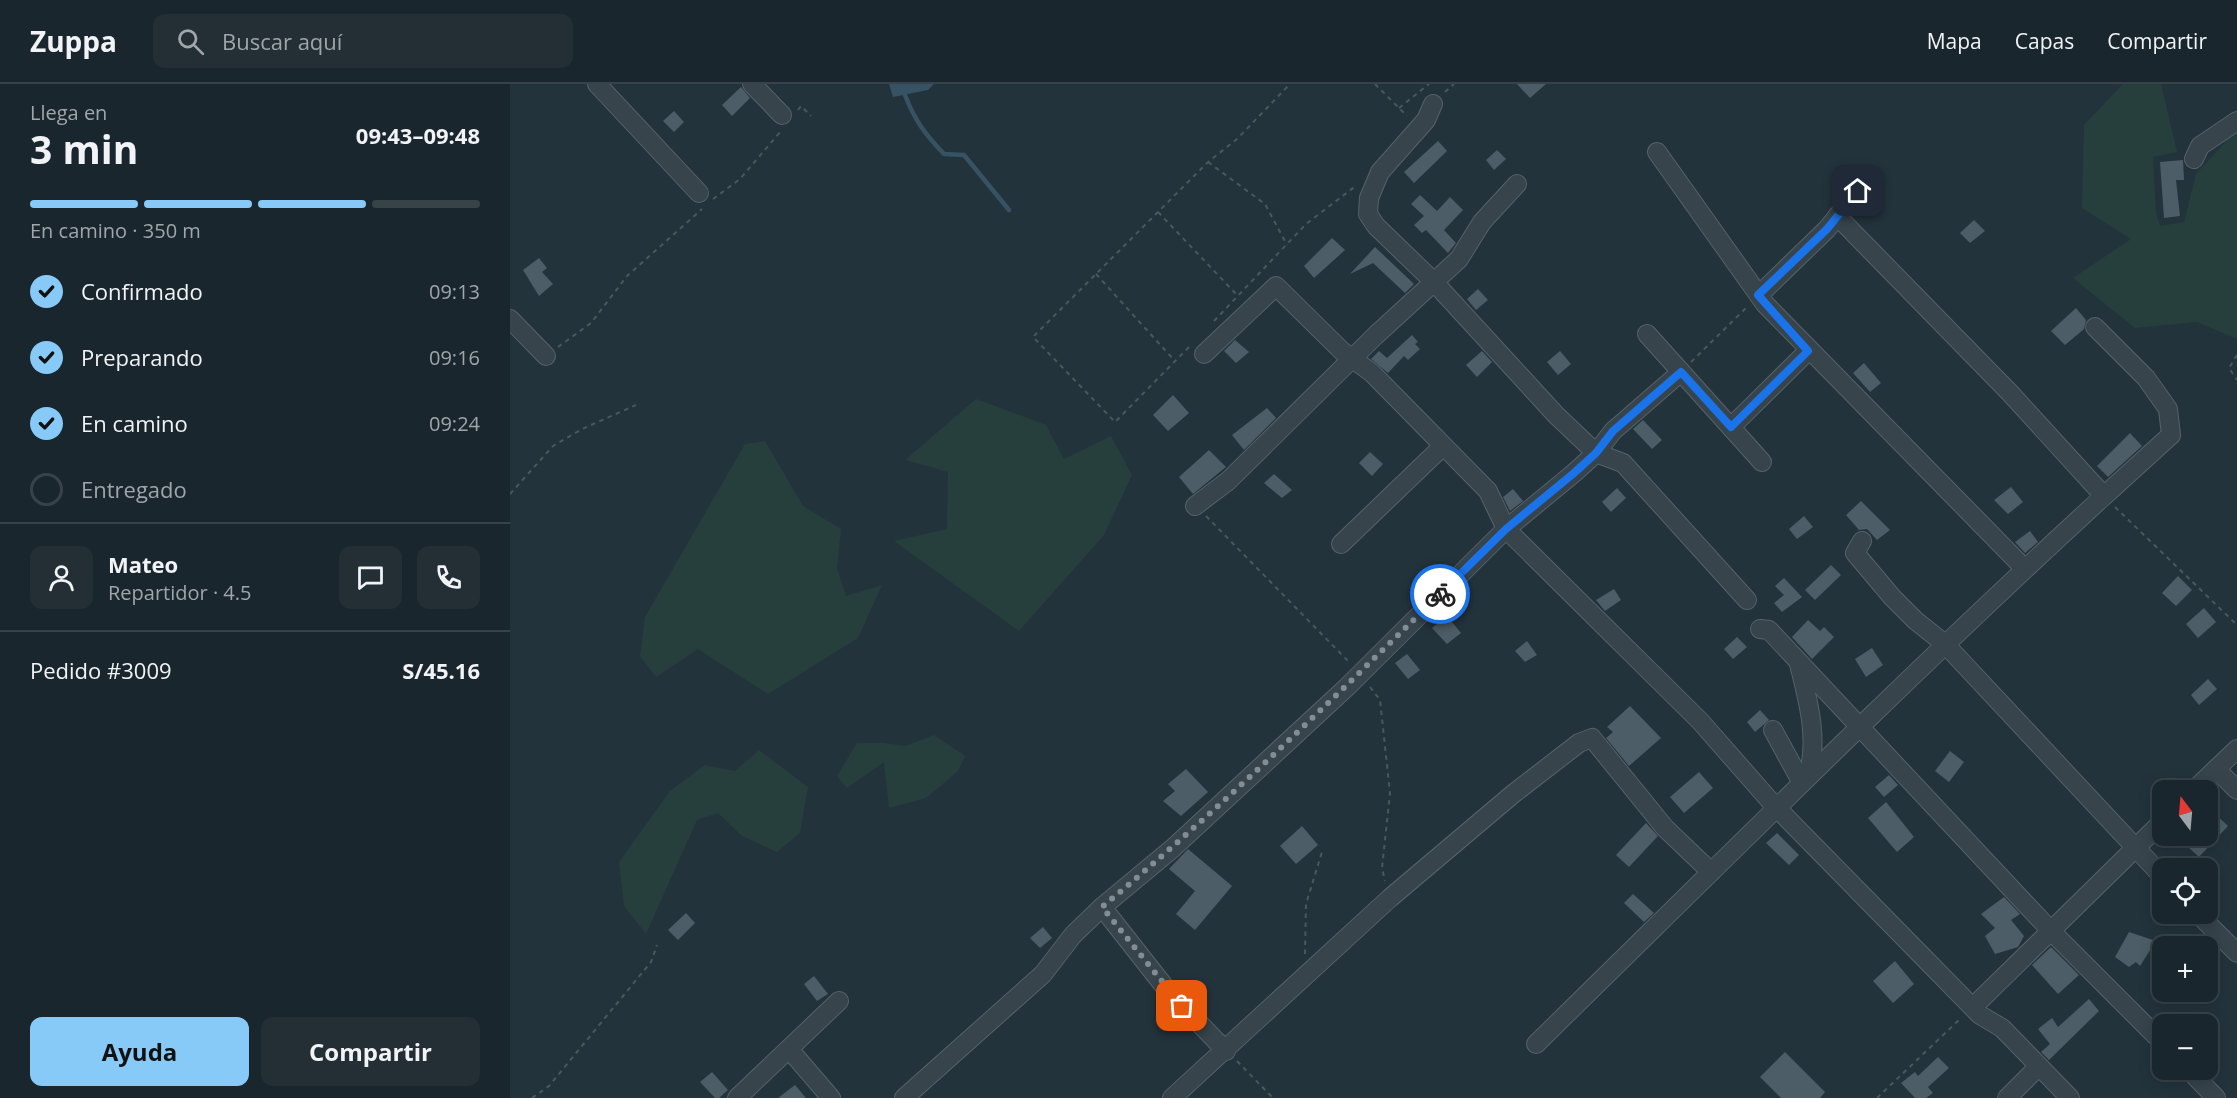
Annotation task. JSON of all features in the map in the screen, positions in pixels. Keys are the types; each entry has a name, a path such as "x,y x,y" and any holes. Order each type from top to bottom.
{"street":[{"path":"597,84 699,193"},
{"path":"752,84 786,119"},
{"path":"1433,104 1426,120 1380,172 1369,198 1368,214 1376,226 1434,282 1556,416 1596,453 1623,463 1747,600"},
{"path":"2194,159 2200,146 2237,121"},
{"path":"1657,152 1758,295 1808,351 2024,568"},
{"path":"1758,295 1837,216 1858,191 1859,176"},
{"path":"1196,506 1228,481 1459,259 1482,222 1518,184"},
{"path":"1837,216 2012,394 2104,496"},
{"path":"1197,349 1276,286 1354,360 1372,373 1488,491 1506,529 1700,721 1778,807 1980,1015 2002,1028 2070,1098"},
{"path":"510,319 546,356"},
{"path":"1536,1044 1805,779 2024,568 2171,435 2168,410 2146,378 2095,327"},
{"path":"1647,334 1762,462"},
{"path":"1731,427 1808,351"},
{"path":"904,1098 1043,974 1073,935 1102,907 1173,848 1347,687 1506,529 1596,453 1613,431 1681,372"},
{"path":"1341,544 1443,446"},
{"path":"1862,541 1855,553 1892,597 1916,621 1945,644 2152,866"},
{"path":"1760,629 1769,630 2051,931 2152,1032"},
{"path":"1799,663 1809,703 1814,758 1805,779"},
{"path":"1773,730 1805,779"},
{"path":"1172,1098 1226,1051 1390,898 1579,743 1592,738 1665,828 1711,872"},
{"path":"2204,780 2237,749"},
{"path":"2216,769 2237,790"},
{"path":"1973,1007 2152,832"},
{"path":"1102,907 1168,991 1226,1051"},
{"path":"2208,924 2237,953"},
{"path":"737,1098 839,1001"},
{"path":"789,1049 831,1098"},
{"path":"2007,1098 2039,1066"},
{"path":"2199,1080 2216,1098"}],"path":[{"path":"1197,349 1175,361 1115,422 1033,337 1208,162 1237,139 1290,84"},
{"path":"1375,84 1413,122"},
{"path":"1399,108 1429,84"},
{"path":"546,356 591,323 627,276 708,203 740,179 786,119 801,106 811,116"},
{"path":"1208,162 1265,204 1287,245"},
{"path":"1206,328 1306,224 1363,178"},
{"path":"1158,212 1238,296"},
{"path":"1096,274 1175,361"},
{"path":"1681,372 1758,295"},
{"path":"2237,354 2229,368 2237,380"},
{"path":"510,494 553,446 582,429 636,405"},
{"path":"2104,496 2237,625"},
{"path":"1304,978 1306,904 1322,852"},
{"path":"532,1098 557,1077 651,962 657,945"},
{"path":"1878,1098 1973,1007"},
{"path":"1226,1051 1273,1098"}],"green space":[{"path":"2123,84 2161,84 2177,152 2153,157 2156,213 2160,226 2184,222 2196,174 2237,129 2237,339 2197,322 2135,328 2073,278 2131,239 2082,208 2084,125"},
{"path":"976,399 1046,425 1064,459 1111,436 1132,475 1104,535 1019,631 894,541 947,529 948,472 905,460"},
{"path":"765,441 803,506 841,529 837,568 846,596 882,585 858,638 768,694 698,649 656,677 640,656 645,617 745,444"},
{"path":"934,735 965,756 958,771 926,798 889,808 884,762 847,788 837,776 857,743 906,746"},
{"path":"759,750 808,787 800,833 777,852 742,836 718,813 697,820 646,934 624,906 619,862 670,791 705,765 735,771"}],"water":[{"path":"889,84 934,84 928,90 893,97"}],"building":[{"path":"1517,84 1546,84 1530,98"},
{"path":"741,87 750,98 732,116 722,105"},
{"path":"674,111 684,122 674,132 663,121"},
{"path":"1438,141 1447,151 1414,183 1404,172"},
{"path":"1497,150 1506,159 1494,170 1486,160"},
{"path":"2183,160 2184,180 2176,180 2180,216 2164,218 2160,162"},
{"path":"1420,195 1437,211 1450,197 1463,210 1444,230 1456,243 1448,253 1426,230 1422,233 1414,225 1424,216 1411,204"},
{"path":"1974,220 1985,231 1970,243 1960,233"},
{"path":"1332,238 1345,250 1314,278 1304,266"},
{"path":"1375,247 1414,284 1405,293 1373,263 1350,274"},
{"path":"539,258 547,268 542,272 553,284 539,296 523,270"},
{"path":"1478,289 1488,300 1476,310 1467,299"},
{"path":"2076,308 2086,320 2084,329 2065,345 2051,331"},
{"path":"1412,335 1418,342 1415,344 1420,349 1408,360 1404,356 1388,373 1371,359 1379,351 1387,358"},
{"path":"1235,340 1249,352 1236,363 1224,351"},
{"path":"1482,351 1492,362 1477,377 1466,365"},
{"path":"1560,351 1571,364 1558,375 1547,362"},
{"path":"1864,363 1881,383 1870,392 1853,373"},
{"path":"1173,395 1189,413 1168,431 1153,415"},
{"path":"1267,408 1276,418 1244,450 1232,435"},
{"path":"1643,420 1662,440 1652,449 1633,429"},
{"path":"2130,433 2142,446 2108,477 2097,466"},
{"path":"1209,450 1226,467 1193,494 1179,477"},
{"path":"1370,452 1383,464 1372,476 1359,463"},
{"path":"1274,474 1292,490 1282,498 1264,483"},
{"path":"2011,487 2023,502 2008,514 1994,500"},
{"path":"1617,488 1626,498 1611,512 1602,502"},
{"path":"1513,489 1523,501 1510,511 1503,497"},
{"path":"1861,501 1890,530 1877,540 1867,529 1859,530 1846,515"},
{"path":"1804,516 1813,527 1797,539 1789,529"},
{"path":"2030,531 2038,542 2025,553 2015,542"},
{"path":"1831,565 1841,575 1815,600 1805,590"},
{"path":"2178,576 2192,590 2176,606 2162,593"},
{"path":"1784,578 1802,597 1782,612 1774,603 1784,595 1775,586"},
{"path":"1614,589 1621,600 1605,611 1596,600"},
{"path":"2204,608 2216,622 2198,638 2186,624"},
{"path":"1447,616 1461,633 1447,644 1432,628"},
{"path":"1808,620 1820,631 1824,627 1834,637 1812,659 1792,637"},
{"path":"1737,637 1747,647 1733,659 1724,649"},
{"path":"1527,641 1537,655 1525,662 1515,651"},
{"path":"1872,648 1883,665 1866,677 1855,659"},
{"path":"1407,654 1420,670 1408,679 1395,663"},
{"path":"2208,679 2217,689 2199,705 2191,695"},
{"path":"1630,706 1661,738 1629,766 1606,738 1613,732 1607,727"},
{"path":"1760,710 1769,720 1755,732 1747,722"},
{"path":"1950,751 1964,762 1949,782 1935,771"},
{"path":"1186,769 1208,792 1181,816 1163,801 1175,791 1168,784"},
{"path":"1699,772 1713,788 1684,813 1670,797"},
{"path":"1889,775 1898,785 1884,797 1875,787"},
{"path":"1886,802 1914,837 1897,852 1868,818"},
{"path":"2218,816 2228,826 2218,837"},
{"path":"1646,823 1658,836 1629,867 1616,855"},
{"path":"1302,826 1318,845 1296,864 1280,846"},
{"path":"1777,833 1799,855 1789,865 1766,843"},
{"path":"2187,846 2209,846 2199,857"},
{"path":"1188,849 1232,886 1195,930 1176,914 1195,891 1169,869"},
{"path":"1633,894 1654,913 1644,922 1624,903"},
{"path":"2004,897 2020,914 2011,920 2024,936 2018,947 1995,954 1985,936 1995,928 1981,914"},
{"path":"686,913 695,923 678,940 668,930"},
{"path":"1043,927 1052,938 1040,948 1030,938"},
{"path":"2129,932 2152,940 2152,947 2140,966 2136,962 2129,967 2115,957"},
{"path":"2051,947 2079,975 2058,994 2032,965"},
{"path":"1895,961 1914,984 1893,1003 1873,981"},
{"path":"814,976 828,994 817,1001 804,984"},
{"path":"2089,999 2099,1011 2049,1060 2041,1052 2050,1044 2038,1029 2052,1018 2058,1027"},
{"path":"1785,1052 1825,1092 1820,1098 1781,1098 1760,1077"},
{"path":"1938,1057 1949,1068 1928,1087 1933,1093 1926,1098 1915,1098 1901,1083 1915,1072 1918,1076"},
{"path":"712,1072 728,1090 719,1098 715,1098 700,1082"},
{"path":"795,1085 806,1098 778,1098"}],"waterway":[{"path":"905,95 917,120 937,147 944,154 964,155 1009,210"}],"way so far":[{"path":"1182,1006 1102,907 1173,848 1347,687 1440,594"}],"route":[{"path":"1440,594 1506,529 1574,473 1596,453 1613,431 1681,372 1731,427 1808,351 1758,295 1827,229 1858,191"}]}
